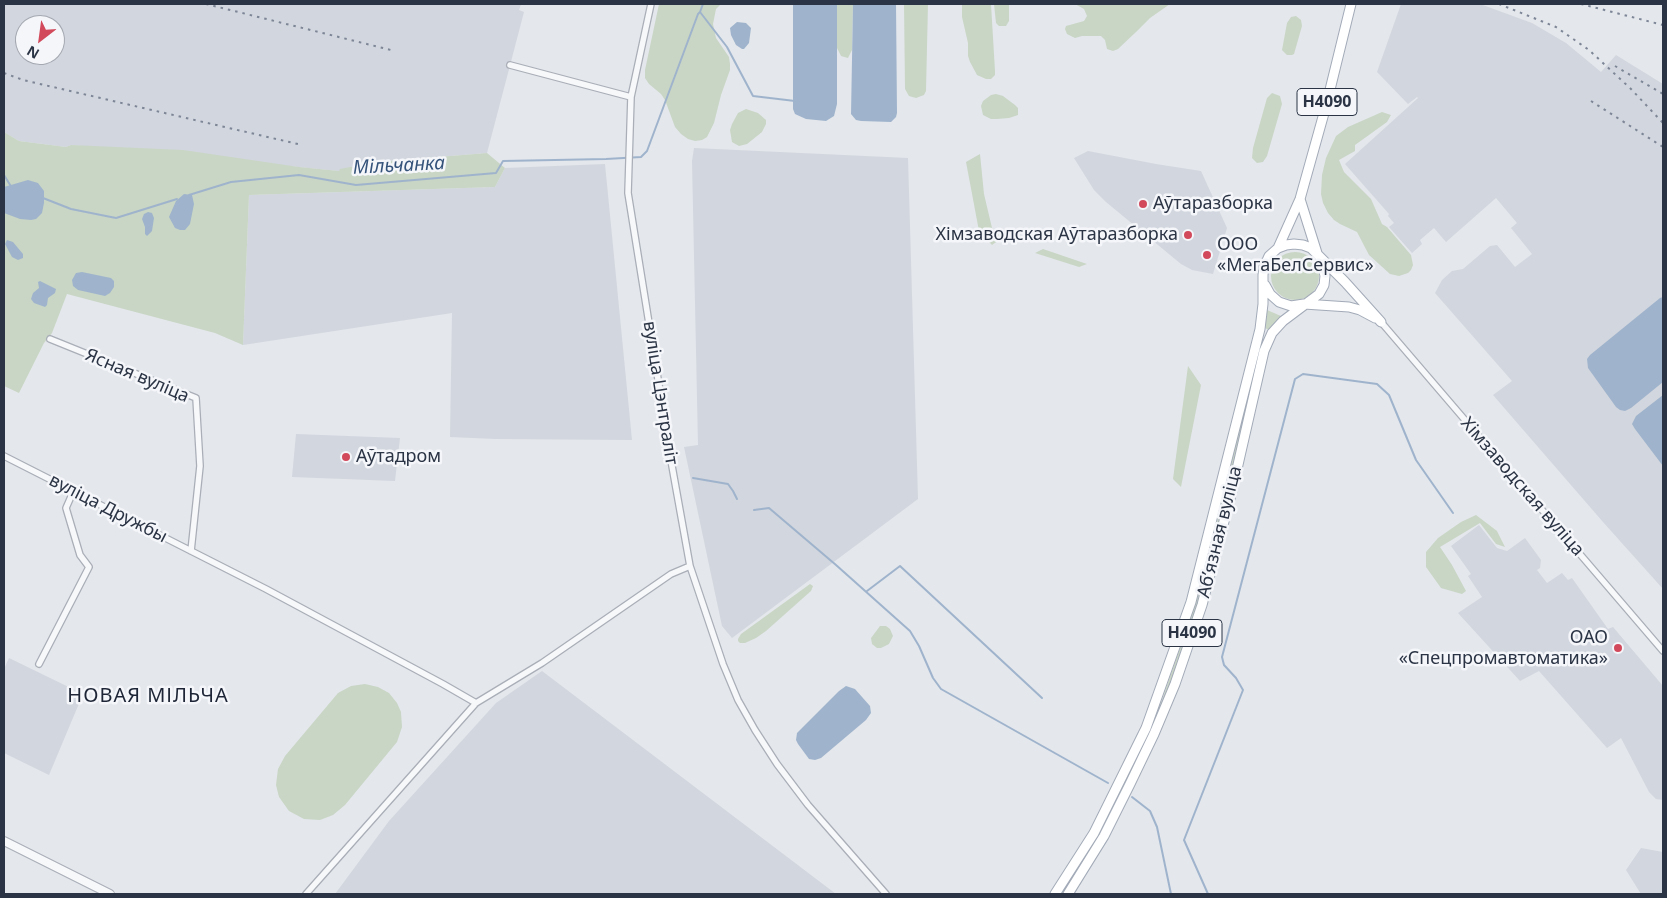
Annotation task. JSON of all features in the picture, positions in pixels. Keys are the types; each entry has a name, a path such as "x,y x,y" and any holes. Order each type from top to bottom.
{"main road":[{"name":"Н4090","path":"1264,283 1264,267 1269,256 1278,248 1300,198 1326,106 1351,4"},
{"name":"Н4090","path":"1300,198 1324,267 1325,276 1324,285 1319,294 1304,304"},
{"path":"1278,248 1286,245 1303,245 1319,256 1346,282 1381,322"},
{"path":"1264,283 1270,294 1279,302 1291,306 1304,304 1348,307 1360,310 1381,322"},
{"name":"Абʼязная вуліца","path":"1056,894 1086,846 1146,728 1192,602 1252,354 1260,329 1264,283"},
{"name":"Абʼязная вуліца","path":"1068,894 1104,836 1154,734 1175,684 1202,605 1232,491 1264,352 1272,333 1283,321 1304,304"}],"street":[{"name":"вуліца Цэнтраліт","path":"651,4 631,97 628,193 690,566 723,664 738,700 755,730 777,764 808,805 886,894"},
{"path":"510,65 631,97"},
{"name":"Хімзаводская вуліца","path":"1381,322 1663,651"},
{"name":"Ясная вуліца","path":"50,340 196,398 200,466 191,551"},
{"name":"вуліца Дружбы","path":"4,456 300,607 476,703"},
{"path":"39,664 89,567 80,555 66,508 72,492"},
{"path":"306,894 476,703 542,663 671,574 690,566"},
{"path":"4,841 110,894"}],"shaded area":[{"path":"4,4 521,4 519,10 524,12 487,153 377,162 339,171 71,145 66,147 19,141 4,132"},
{"path":"1401,4 1480,4 1532,23 1566,43 1601,72 1616,55 1663,84 1663,589 1493,395 1512,381 1435,293 1442,280 1452,271 1463,269 1490,246 1497,245 1515,267 1532,254 1511,228 1517,223 1496,198 1446,242 1434,228 1420,240 1422,244 1412,253 1389,227 1394,223 1388,216 1389,214 1345,164 1418,98 1408,104 1377,72"},
{"path":"694,148 908,158 918,499 732,638 722,626 684,447 698,445 692,161"},
{"name":"Аўтаразборка","path":"1088,151 1201,171 1227,228 1213,274 1192,270 1181,264 1106,202 1094,190 1074,158"},
{"path":"605,164 632,440 450,437 452,313 243,345 249,195 495,187 505,168"},
{"name":"Аўтадром","path":"296,434 400,438 395,481 292,477"},
{"path":"1479,525 1497,548 1507,551 1525,538 1541,560 1540,568 1537,570 1547,583 1562,573 1568,580 1572,578 1608,629 1613,627 1663,686 1663,800 1656,799 1649,792 1621,738 1607,748 1539,671 1520,681 1458,613 1482,597 1468,576 1471,574 1451,546"},
{"path":"9,658 83,694 49,775 4,753 4,669"},
{"path":"542,671 836,894 335,894 389,821 496,703"},
{"path":"1641,848 1663,852 1663,894 1641,894 1626,870"}],"green space":[{"path":"659,4 721,4 716,9 713,24 716,38 729,57 730,70 714,123 707,137 702,140 688,139 681,134 675,127 665,100 645,78"},
{"path":"837,4 853,4 852,50 848,58 841,56 837,48"},
{"path":"904,4 928,4 926,91 924,95 916,98 909,96 905,89"},
{"path":"962,4 991,4 995,75 991,79 977,75 970,62 962,17"},
{"path":"994,4 1009,4 1009,21 1006,26 999,26 996,23"},
{"path":"1075,4 1170,4 1150,18 1118,49 1113,51 1107,49 1105,40 1101,36 1075,38 1067,34 1066,26 1084,21 1087,16 1084,9"},
{"path":"1296,16 1301,20 1302,26 1294,54 1287,55 1282,50 1287,23 1291,17"},
{"path":"1272,93 1280,96 1282,104 1267,156 1263,162 1257,163 1252,158 1253,148 1267,98"},
{"path":"996,94 1003,96 1015,105 1018,108 1018,115 1009,118 991,119 983,115 981,106 983,101"},
{"path":"746,109 758,113 766,120 766,124 762,132 747,144 739,146 732,142 730,130 738,113"},
{"path":"1382,112 1391,115 1387,122 1355,145 1355,151 1339,160 1344,172 1371,199 1382,224 1387,227 1411,255 1413,265 1411,270 1399,276 1390,274 1369,255 1357,232 1334,220 1323,203 1321,194 1322,175 1326,158 1336,136 1348,127"},
{"path":"4,132 19,141 66,147 71,145 183,150 339,171 340,169 377,162 487,153 505,168 495,187 249,195 243,345 215,333 67,294 52,333 44,343 19,393 4,386"},
{"path":"980,154 984,194 992,228 1003,237 992,245 979,231 966,162"},
{"path":"1043,249 1087,264 1079,267 1035,253"},
{"path":"1295,252 1304,254 1312,259 1317,267 1319,276 1317,285 1312,293 1304,298 1295,300 1286,298 1278,293 1273,285 1271,276 1273,267 1278,259 1286,254"},
{"path":"1267,310 1281,316 1269,330 1265,328"},
{"path":"1260,344 1262,344 1217,534 1195,614 1175,671 1136,764 1098,838 1063,894 1060,894 1077,869 1117,799 1160,706 1199,593"},
{"path":"1188,366 1201,385 1181,487 1173,479"},
{"path":"1476,515 1497,531 1505,547 1496,544 1480,523 1440,547 1466,591 1462,594 1441,588 1426,567 1426,552 1438,538 1461,522"},
{"path":"810,584 813,586 811,591 766,631 745,643 738,641 741,634"},
{"path":"880,626 886,626 890,629 893,636 889,644 877,648 872,644 871,638"},
{"path":"365,684 378,687 389,693 397,703 401,712 402,727 397,742 345,805 333,815 320,820 304,819 289,811 279,797 276,785 278,769 285,756 338,693 351,686"}],"water":[{"path":"793,4 837,4 837,104 834,116 826,121 806,119 795,114 793,109"},
{"path":"853,4 896,4 897,113 891,122 856,120 851,114"},
{"path":"737,22 746,23 751,28 749,43 744,49 736,45 731,35 730,28"},
{"path":"28,180 38,183 44,191 42,213 36,219 31,220 20,219 4,213 4,187"},
{"path":"184,194 192,195 194,204 190,224 185,230 180,230 175,228 169,217 176,201"},
{"path":"152,213 154,218 152,231 147,236 142,219 144,214"},
{"path":"7,240 13,242 23,254 23,258 18,260 12,257 5,244"},
{"path":"82,272 111,278 114,281 114,287 105,296 78,290 73,286 72,280 76,273"},
{"path":"40,281 56,289 55,293 48,298 45,307 34,303 31,299 33,293 39,288 38,282"},
{"path":"1663,297 1663,382 1631,408 1625,411 1620,410 1588,368 1587,359"},
{"path":"1663,395 1663,466 1632,424 1636,416"},
{"path":"846,686 855,689 870,706 871,713 866,720 821,758 809,759 796,740 797,733"}],"waterway":[{"name":"Мільчанка","path":"189,195 231,182 299,175 356,185 496,173 503,161 641,157 647,151 703,4"},
{"path":"700,12 727,47 753,96 795,101"},
{"name":"Мільчанка","path":"4,175 12,188"},
{"name":"Мільчанка","path":"43,198 71,209 116,218 177,199"},
{"path":"1208,894 1184,840 1243,690 1236,678 1224,665 1222,657 1295,379 1303,374 1377,384 1389,395 1416,460 1453,513"},
{"path":"693,478 728,484 737,499"},
{"path":"754,510 769,508 910,631 933,678 941,689 1108,783"},
{"path":"867,591 900,566 1042,698"},
{"path":"1132,797 1150,811 1157,827 1171,894"}],"railway":[{"path":"206,4 391,50"},
{"path":"1499,4 1556,27 1589,50 1631,89 1663,123"},
{"path":"1581,4 1663,25"},
{"path":"1615,66 1663,94"},
{"path":"4,73 23,80 302,145"},
{"path":"1591,101 1663,147"}],"place":[{"name":"Аўтаразборка","path":"1143,204"},
{"name":"Хімзаводская Аўтаразборка","path":"1188,235"},
{"name":"ООО «МегаБелСервис»","path":"1207,255"},
{"name":"Аўтадром","path":"346,457"},
{"name":"ОАО «Спецпромавтоматика»","path":"1618,648"}],"district":[{"name":"НОВАЯ МІЛЬЧА","path":"148,696"}]}
